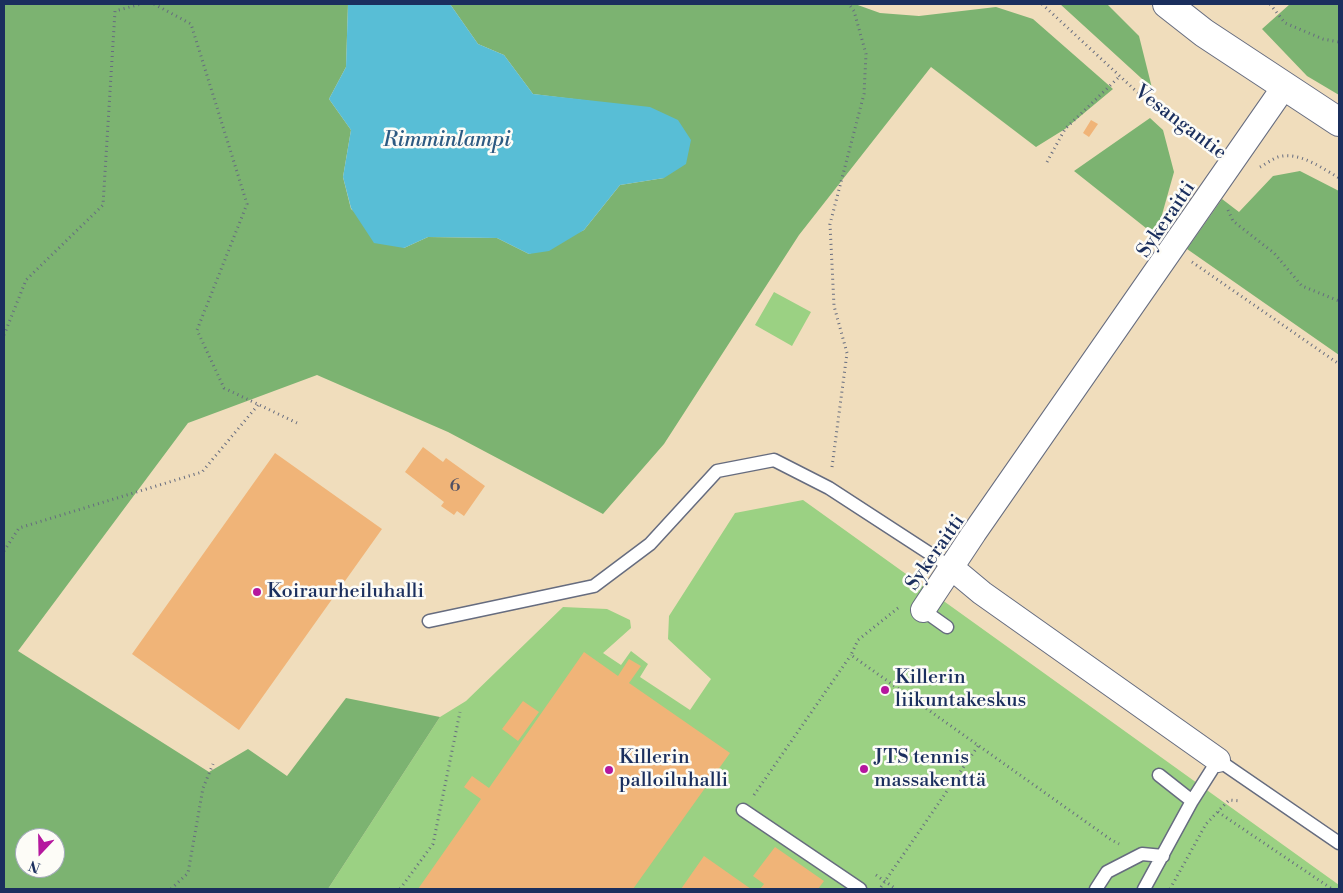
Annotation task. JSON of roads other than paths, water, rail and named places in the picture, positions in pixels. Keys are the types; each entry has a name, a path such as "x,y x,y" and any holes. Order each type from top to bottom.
{"street":[{"path":"1167,4 1204,33 1339,122"},
{"name":"Sykeraitti","path":"924,610 1284,87"},
{"path":"952,568 982,593 1218,760"}],"lane":[{"path":"429,621 594,586 650,544 717,471 774,460 829,488 952,568"},
{"path":"924,610 946,626"},
{"path":"1144,889 1192,801 1218,760 1339,843"},
{"path":"1159,775 1192,801"},
{"path":"743,810 860,889"},
{"path":"1096,889 1107,872 1142,854 1163,856"}],"water":[{"name":"Rimminlampi","path":"348,4 450,4 478,44 504,55 533,94 650,107 678,120 691,140 686,164 664,178 620,185 584,230 549,251 529,254 497,238 428,237 404,248 374,243 351,208 343,177 351,130 329,99 346,67"}],"place":[{"name":"Koiraurheiluhalli","path":"257,592"},
{"name":"Killerin liikuntakeskus","path":"885,690"},
{"name":"JTS tennis massakenttä","path":"864,769"},
{"name":"Killerin palloiluhalli","path":"609,770"}]}
